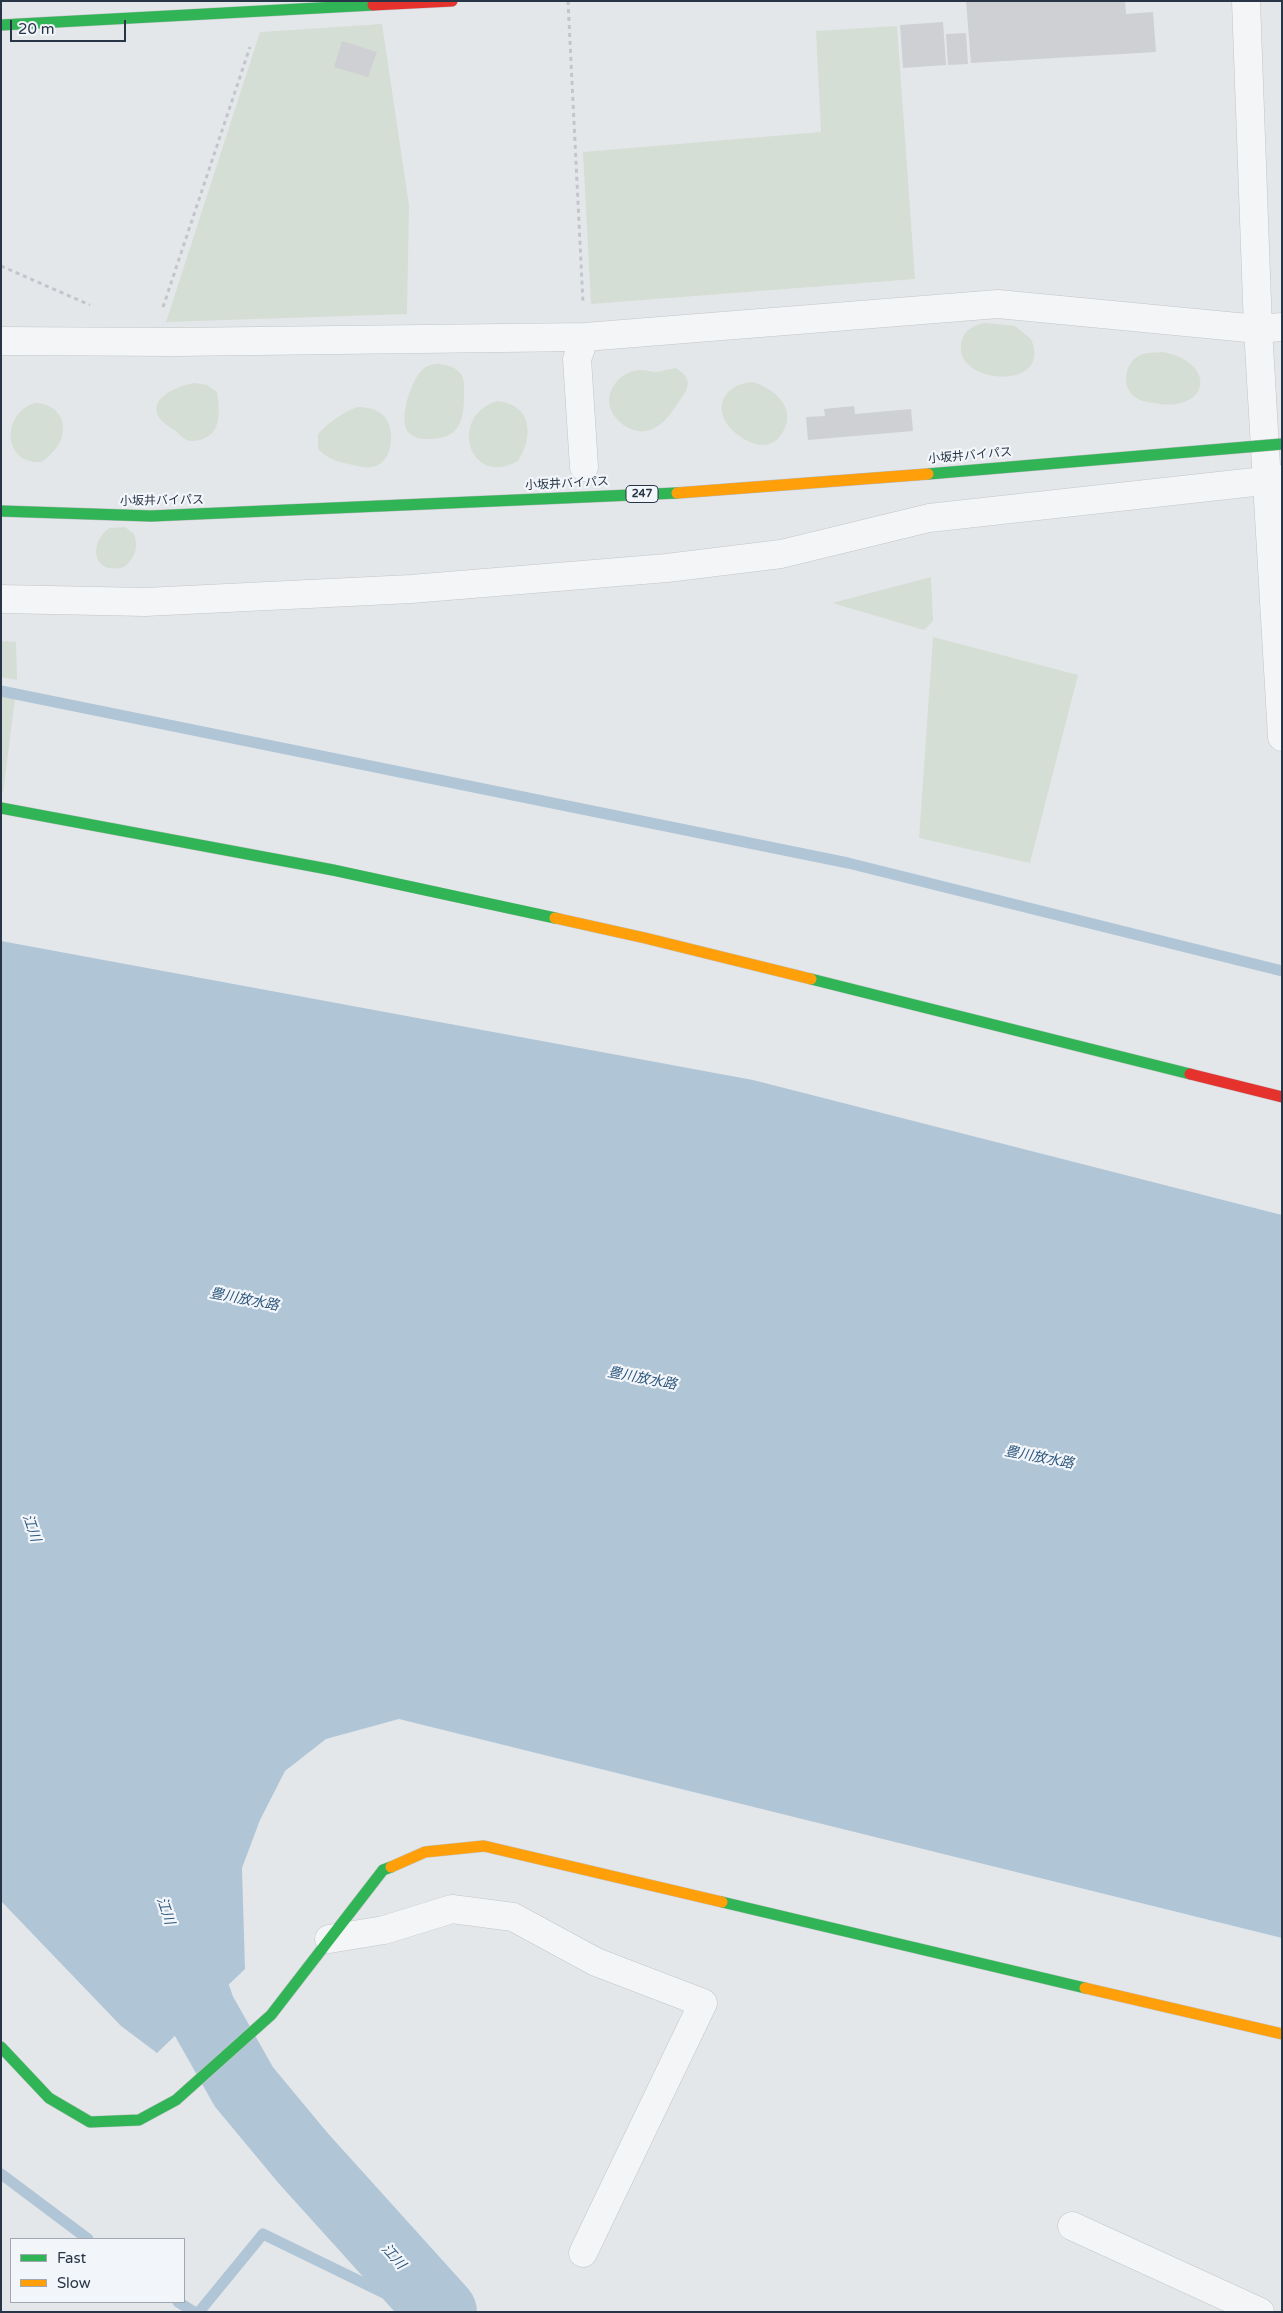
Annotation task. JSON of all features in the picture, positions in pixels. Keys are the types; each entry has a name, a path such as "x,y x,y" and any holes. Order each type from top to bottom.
{"main road":[{"path":"1,25 452,1"},
{"name":"小坂井バイパス","path":"1,511 151,516 726,491 1282,444"},
{"path":"1,808 333,870 645,938 1282,1097"},
{"path":"1,2047 49,2098 90,2122 139,2120 176,2100 271,2015 383,1870 424,1852 484,1846 1282,2034"}],"street":[{"path":"1246,1 1270,328 1282,737"},
{"path":"1,341 174,342 585,337 998,304 1270,328"},
{"path":"584,467 577,359 585,337"},
{"path":"1,599 145,602 410,589 667,568 781,554 929,518 1274,480"},
{"path":"329,1939 384,1930 452,1909 513,1917 596,1962 703,2003 583,2253"},
{"path":"1072,2226 1260,2312"}],"path":[{"path":"568,1 585,337"},
{"path":"174,342 154,333 262,10"},
{"path":"1,266 91,306"}],"shaded area":[{"path":"382,24 409,205 407,314 166,322 260,32"},
{"path":"897,26 915,279 591,304 583,152 821,132 816,31"},
{"path":"985,323 1015,326 1031,339 1034,356 1028,368 1016,375 1000,377 984,374 970,366 962,355 963,336 971,328"},
{"path":"1163,352 1181,358 1193,366 1199,376 1200,386 1196,395 1186,401 1172,404 1144,401 1132,395 1126,381 1127,370 1130,364 1138,356 1145,353"},
{"path":"439,364 453,367 463,377 464,405 461,421 453,433 446,436 438,439 418,438 409,433 406,428 404,420 407,401 410,391 422,370 430,365"},
{"path":"676,368 686,377 688,386 686,392 662,423 649,430 642,431 625,426 616,419 610,408 610,394 615,383 624,375 636,371 655,372"},
{"path":"753,382 769,389 776,395 782,401 787,415 787,423 781,435 776,441 765,445 752,443 734,432 723,416 722,402 725,396 740,384"},
{"path":"195,383 207,385 217,392 219,414 216,427 212,433 200,440 190,441 186,440 161,420 157,412 157,405 166,394"},
{"path":"498,401 518,409 527,423 528,432 518,461 501,467 487,465 477,458 470,446 469,433 473,420 482,408"},
{"path":"35,403 50,406 56,410 60,416 63,429 59,444 42,462 29,461 19,455 13,447 11,437 12,426 16,416 24,408"},
{"path":"357,407 376,410 388,422 391,436 389,450 383,461 375,466 363,467 339,462 328,457 318,449 318,434 336,418"},
{"path":"125,527 134,534 135,552 131,560 124,567 114,569 106,567 100,563 97,557 98,543 102,535 109,528"},
{"path":"931,577 933,621 924,630 832,603"},
{"path":"933,637 1078,675 1030,863 919,838"},
{"path":"1,641 16,642 17,680 1,677"},
{"path":"1,695 15,698 3,793 1,793"}],"water":[{"name":"豊川放水路","path":"1,941 753,1080 1282,1215 1282,1938 399,1719 326,1739 285,1771 260,1820 242,1868 245,1969 157,2053 121,2026 1,1901"}],"building":[{"path":"966,1 1125,1 1126,14 1153,12 1156,52 971,63"},
{"path":"943,22 946,65 903,68 900,25"},
{"path":"966,33 968,64 948,65 946,34"},
{"path":"342,41 377,52 368,77 334,67"},
{"path":"854,406 855,414 911,409 913,431 808,440 806,417 825,416 824,409"}],"waterway":[{"path":"1,691 848,863 1282,971"},
{"name":"江川","path":"169,1921 201,2011 244,2087 303,2158 442,2312"},
{"path":"1,2174 87,2238"},
{"path":"199,2312 263,2234 423,2312"},
{"path":"180,2303 194,2312"}],"traffic: fast":[{"path":"1,25 373,5"},
{"path":"928,474 1282,444"},
{"path":"1,511 151,516 677,493"},
{"path":"1,808 333,870 555,918"},
{"path":"811,979 1190,1074"},
{"path":"1,2047 49,2098 90,2122 139,2120 176,2100 271,2015 383,1870 391,1867"},
{"path":"722,1902 1085,1988"}],"traffic: slow":[{"path":"677,493 928,474"},
{"path":"555,918 811,979"},
{"path":"391,1867 425,1852 484,1846 722,1902"},
{"path":"1085,1988 1282,2034"}],"traffic: jam":[{"path":"373,5 452,1"},
{"path":"1190,1074 1282,1097"}]}
